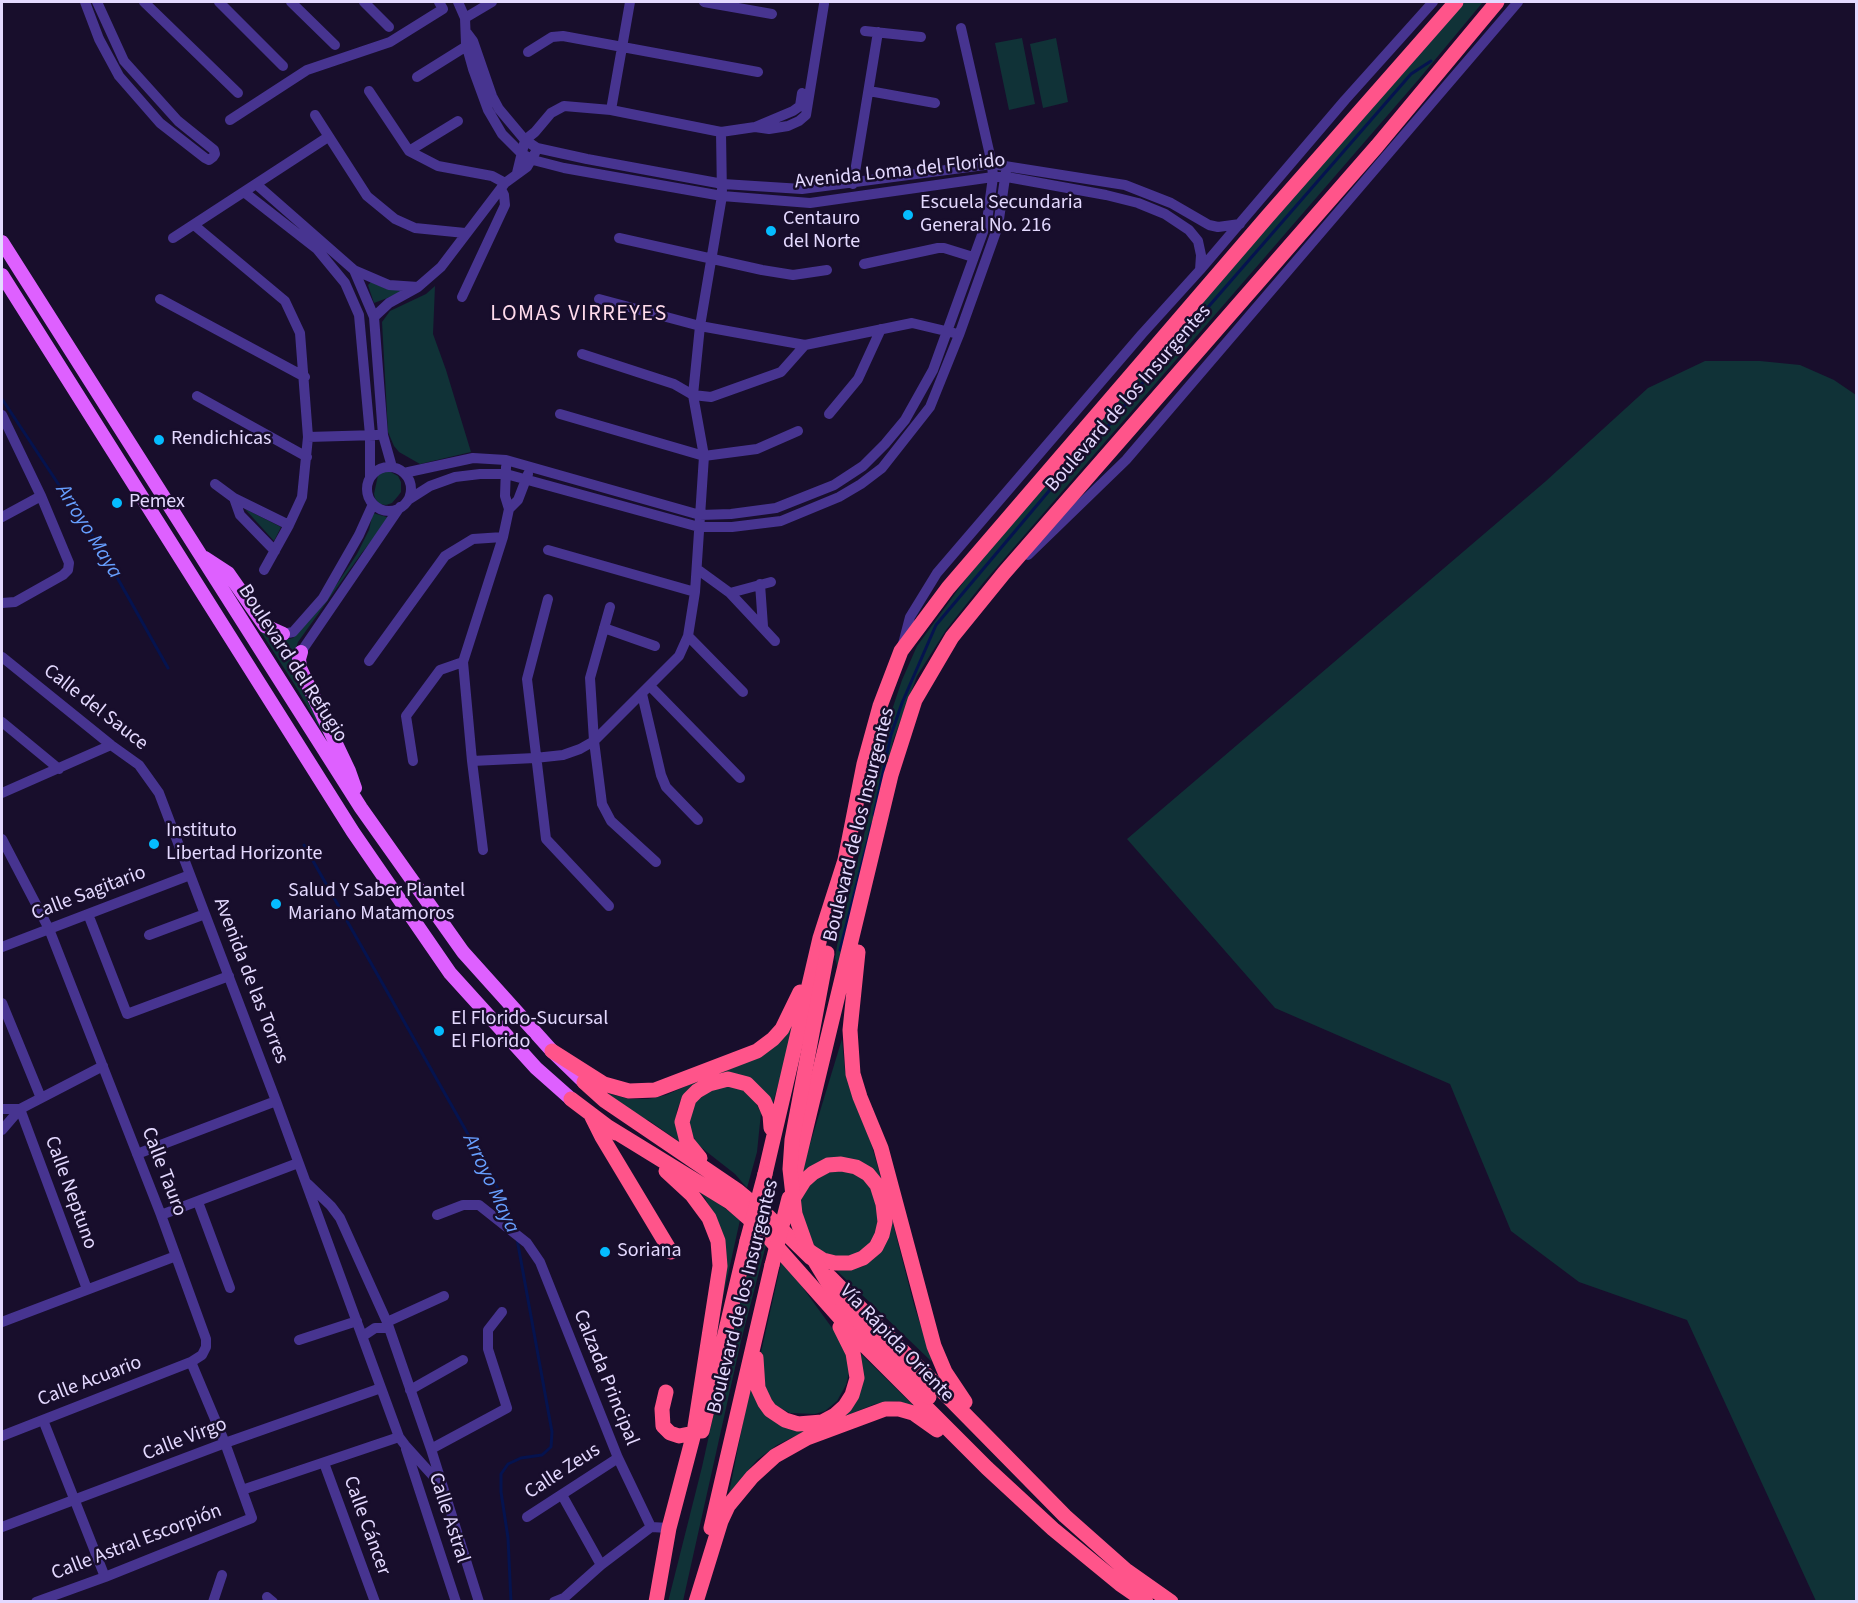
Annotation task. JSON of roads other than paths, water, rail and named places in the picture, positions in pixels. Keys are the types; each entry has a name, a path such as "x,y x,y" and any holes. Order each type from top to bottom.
{"highway":[{"name":"Boulevard de los Insurgentes","path":"657,1602 700,1439 820,938 844,860 864,764 878,715 902,651 956,579 1456,2"},
{"name":"Boulevard de los Insurgentes","path":"695,1602 772,1265 784,1217 796,1186 891,775 915,700 952,637 1004,573 1377,146 1497,2"},
{"path":"844,860 792,1140 791,1184 795,1214 807,1248 830,1286 862,1325 1053,1529"},
{"path":"869,872 853,987 850,1030 853,1074 881,1148 939,1360 956,1390 1004,1452"},
{"path":"552,1051 604,1084 638,1092 664,1087 749,1055 765,1046 782,1029 801,991 820,938"},
{"path":"712,1172 687,1142 682,1122 685,1110 694,1093 712,1082 739,1081 747,1084 762,1098 771,1122 769,1153"},
{"path":"584,1083 604,1100 712,1172 745,1197 789,1236 1074,1524 1127,1571 1171,1602"},
{"path":"571,1100 684,1186 699,1203 714,1229 720,1254 720,1272 694,1433 669,1528 657,1602"},
{"path":"591,1114 602,1137 671,1252"},
{"name":"Vía Rápida Oriente","path":"608,1127 730,1203 776,1244 864,1345 987,1468 1053,1529 1120,1584 1146,1602"},
{"path":"789,1236 823,1260 847,1263 870,1253 880,1240 885,1226 879,1189 872,1178 856,1167 837,1164 823,1167 796,1186"},
{"path":"756,1333 757,1380 765,1403 774,1413 788,1421 802,1424 822,1422 845,1406 857,1378 853,1353 827,1303"},
{"path":"666,1392 662,1409 663,1426 670,1433 679,1436 694,1433"},
{"path":"695,1602 728,1506 761,1468 784,1450 799,1442 876,1411 899,1409 922,1418 987,1468"}],"main road":[{"name":"Boulevard del Refugio","path":"2,242 361,808 464,952 552,1051 584,1083"},
{"name":"Boulevard del Refugio","path":"2,275 366,851 450,973 536,1068 571,1100"},
{"path":"200,555 228,573 265,626 283,634"},
{"path":"301,652 300,668 349,771 361,808"}],"street":[{"path":"86,2 99,39 119,76 160,123 209,160 215,154 214,150 178,121 124,61 98,2"},
{"path":"144,2 238,93"},
{"path":"219,2 283,66"},
{"path":"291,2 335,45"},
{"path":"364,2 389,27"},
{"path":"230,120 307,70 390,42 442,9 439,2"},
{"name":"Avenida Loma del Florido","path":"458,2 465,18 473,69 488,110 502,134 521,153 533,160 564,168 722,196 810,203 993,177 1007,177 1138,203 1165,214 1189,230 1198,241 1201,255 1200,270"},
{"path":"465,18 492,2"},
{"path":"611,110 630,2"},
{"path":"704,2 772,14"},
{"path":"902,651 910,617 937,573 1345,100 1433,2"},
{"path":"1004,573 1015,567 1065,521 1126,460 1518,2"},
{"path":"517,173 525,140 551,113 564,106 611,110 721,132 755,127 793,111 800,106 822,4"},
{"path":"755,127 769,129 788,126 806,115 822,4"},
{"path":"404,473 473,458 506,460 700,515 731,514 776,508 834,485 863,466 905,420 933,370 987,221 993,177 992,164 961,28"},
{"path":"866,31 921,37"},
{"path":"853,183 879,32"},
{"path":"528,52 552,37 563,36 758,72"},
{"path":"417,77 469,40"},
{"name":"Avenida Loma del Florido","path":"469,40 492,96 507,120 525,140 537,148 723,184 802,189 992,164 1006,165 1140,189 1171,203 1209,225 1218,227 1240,224"},
{"path":"369,91 410,151 438,166 492,176 503,186 505,205 462,297"},
{"path":"869,91 935,103"},
{"path":"315,115 368,196 395,219 415,228 465,234"},
{"path":"410,151 458,122"},
{"path":"374,317 389,303 418,287 441,267 503,186 533,160 537,148 535,132"},
{"path":"472,761 563,755 594,741 679,656 688,636 695,592 704,456 693,395 700,326 722,196 721,132"},
{"path":"173,238 328,137"},
{"path":"244,192 317,249 345,283 359,315 370,435 370,477 367,491 373,504 389,511 404,504 430,486 455,477 506,474 699,527 732,527 781,520 838,497 861,484 882,468 908,438 930,407 960,335 998,226 1007,177 1006,165"},
{"path":"1061,187 1062,175"},
{"path":"256,184 354,270 389,285 418,287"},
{"path":"194,225 285,301 300,333 308,437 302,497 264,570"},
{"path":"619,237 793,275 827,270"},
{"path":"864,264 938,248 973,257"},
{"path":"354,270 374,317 383,435 392,467"},
{"path":"599,298 700,326 805,345 912,323 960,335"},
{"path":"160,299 305,377"},
{"path":"829,414 858,379 881,329"},
{"path":"582,354 674,384 693,395 711,397 781,372 805,345"},
{"path":"197,396 307,457"},
{"path":"560,414 704,456 757,449 798,431"},
{"path":"2,418 41,496 69,563 69,570 63,575 15,602 2,603"},
{"path":"308,437 383,435"},
{"path":"483,850 463,662 503,537 509,509 505,496 506,460"},
{"path":"509,509 518,500 530,466"},
{"path":"301,652 404,504 411,486 404,473 392,467 380,468 370,477"},
{"path":"215,484 234,498 289,525"},
{"path":"2,517 41,496"},
{"path":"234,498 240,515 275,551"},
{"path":"283,634 293,632 323,598 373,504"},
{"path":"369,661 445,556 473,539 503,537"},
{"path":"548,550 695,592"},
{"path":"697,569 730,593 775,641"},
{"path":"730,593 766,583 763,626"},
{"path":"548,599 527,679 546,839 609,906"},
{"path":"610,606 590,678 594,741 602,804 611,821 656,862"},
{"path":"604,628 656,646"},
{"path":"688,636 743,692"},
{"name":"Calle del Sauce","path":"2,657 139,765 159,793"},
{"path":"413,761 406,716 440,670 463,662"},
{"path":"646,690 740,778"},
{"path":"646,690 661,775 666,786 698,820"},
{"path":"2,722 59,769"},
{"path":"2,793 111,745"},
{"name":"Avenida de las Torres","path":"159,793 402,1441 442,1486"},
{"name":"Calle Tauro","path":"2,839 49,929 161,1215 206,1339 206,1347 202,1355 191,1362"},
{"name":"Calle Sagitario","path":"2,947 190,875"},
{"path":"88,914 127,1014 229,976"},
{"path":"149,935 205,914"},
{"path":"2,1003 40,1098"},
{"path":"2,1130 20,1109 103,1066"},
{"path":"137,1154 276,1101"},
{"path":"2,1109 20,1109"},
{"name":"Calle Neptuno","path":"20,1109 87,1289"},
{"path":"161,1215 298,1163"},
{"name":"Avenida de las Torres","path":"305,1182 331,1206 340,1218 388,1325 431,1449 479,1602"},
{"path":"198,1202 230,1288"},
{"name":"Calzada Principal","path":"437,1215 463,1205 479,1204 527,1243 540,1262 618,1458 651,1527"},
{"path":"2,1322 176,1256"},
{"path":"363,1336 375,1328 388,1325 444,1296"},
{"path":"431,1449 507,1408 488,1349 488,1330 502,1312"},
{"path":"299,1340 357,1321"},
{"path":"411,1390 463,1360"},
{"path":"191,1362 242,1490"},
{"name":"Calle Acuario","path":"2,1436 191,1362"},
{"name":"Calle Virgo","path":"2,1527 225,1443 381,1388"},
{"path":"43,1420 105,1577"},
{"name":"Calle Astral Escorpión","path":"36,1602 252,1518 242,1490 324,1463 402,1441"},
{"name":"Calle Astral","path":"402,1441 456,1602"},
{"name":"Calle Zeus","path":"527,1517 618,1458"},
{"name":"Calle Cáncer","path":"324,1463 375,1602"},
{"path":"562,1495 601,1565"},
{"path":"554,1602 564,1598 601,1565 651,1527 669,1528"},
{"path":"213,1602 222,1575"}],"waterway":[{"path":"874,815 891,735 902,703 936,625 1070,466 1097,440 1149,375 1411,74 1431,61"},
{"name":"Arroyo Maya","path":"2,399 100,547 168,668"},
{"path":"840,950 872,824"},
{"name":"Arroyo Maya","path":"304,845 478,1152 502,1196 514,1227"},
{"name":"Arroyo Maya","path":"511,1602 508,1538 501,1492 501,1474 508,1464 521,1458 542,1455 551,1447 552,1432 517,1239"}],"place":[{"name":"Escuela Secundaria General No. 216","path":"908,215"},
{"name":"Centauro del Norte","path":"771,231"},
{"name":"Rendichicas","path":"159,440"},
{"name":"Pemex","path":"117,503"},
{"name":"Instituto Libertad Horizonte","path":"154,844"},
{"name":"Salud Y Saber Plantel Mariano Matamoros","path":"276,904"},
{"name":"El Florido-Sucursal El Florido","path":"439,1031"},
{"name":"Soriana","path":"605,1252"}],"district":[{"name":"LOMAS VIRREYES","path":"579,315"}]}
